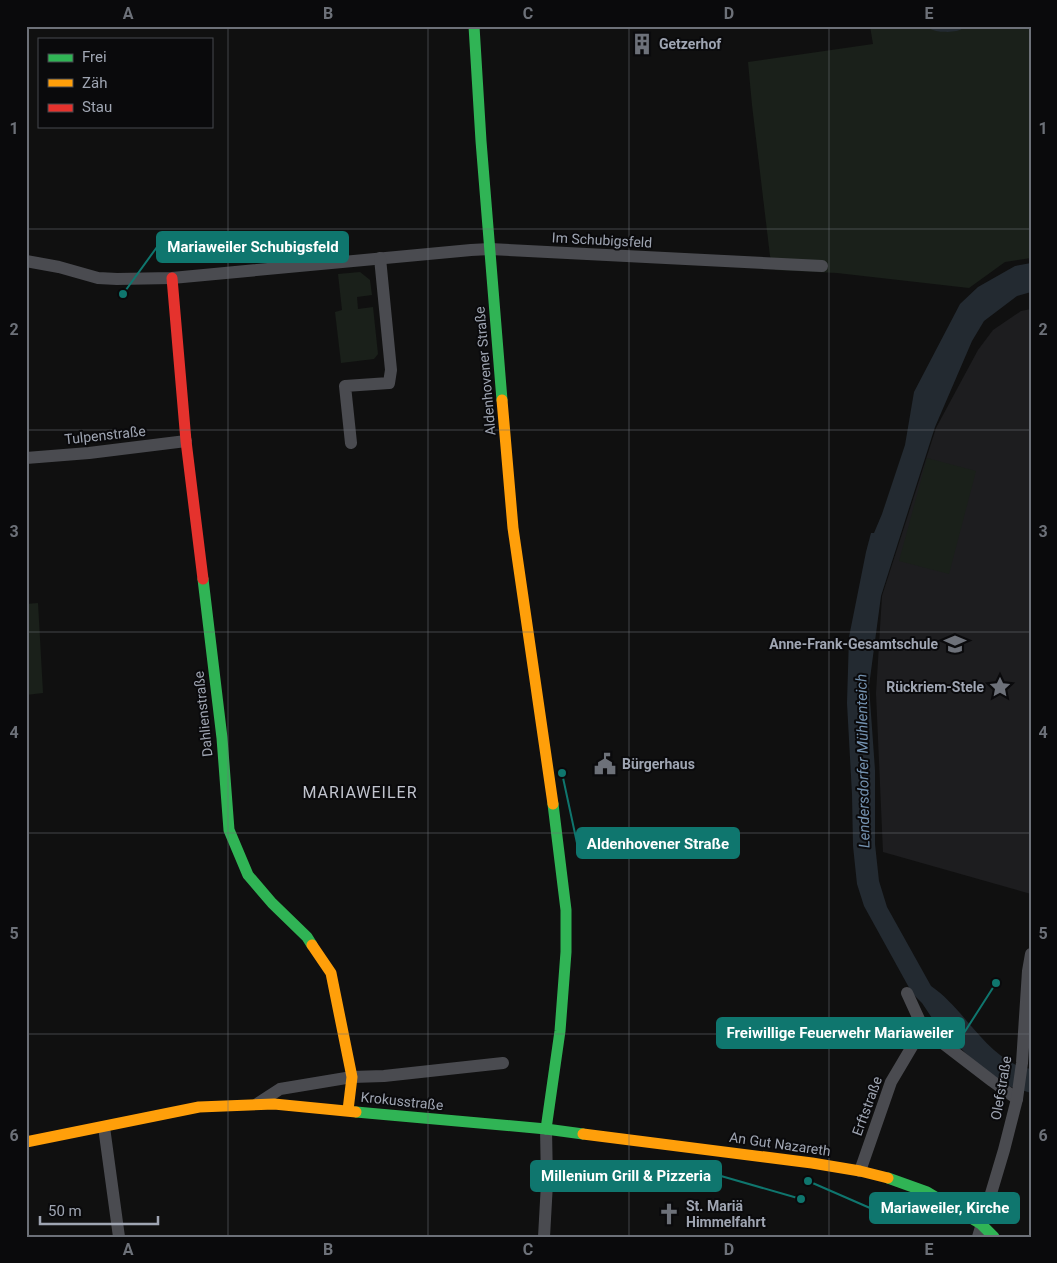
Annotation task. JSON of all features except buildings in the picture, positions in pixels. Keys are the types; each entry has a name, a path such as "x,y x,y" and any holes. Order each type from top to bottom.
{"main road":[{"name":"Aldenhovener Straße","path":"474,26 481,141 514,528 553,803 566,910 566,952 560,1031 546,1129"},
{"name":"Dahlienstraße","path":"172,278 186,441 222,738 229,830 248,875 272,903 307,937 332,972 352,1077 348,1110"},
{"name":"Krokusstraße","path":"26,1142 199,1107 274,1104 546,1129"},
{"name":"An Gut Nazareth","path":"546,1129 812,1163 860,1171 892,1179 928,1192 959,1210 979,1230 994,1237"}],"street":[{"name":"Im Schubigsfeld","path":"26,262 59,267 98,278 117,279 172,278 490,249 822,266"},
{"path":"351,443 345,386 389,383 391,370 380,258"},
{"name":"Tulpenstraße","path":"26,458 89,453 186,441"},
{"name":"Olefstraße","path":"979,1230 1004,1150 1018,1095 1031,954"},
{"path":"907,993 923,1028 992,1081 1018,1095"},
{"name":"Erftstraße","path":"860,1171 890,1082 923,1028"},
{"name":"Krokusstraße","path":"255,1105 280,1089 352,1077 384,1076 503,1063"},
{"path":"104,1127 119,1237"},
{"path":"544,1237 547,1183 546,1129"}],"shaded area":[{"path":"870,26 1031,26 1031,258 1005,262 969,288 837,273 775,270 770,256 748,62 873,44"},
{"path":"360,272 370,280 372,295 357,297 358,309 373,307 378,354 374,359 341,363 335,312 342,310 338,274"},
{"name":"Anne-Frank-Gesamtschule","path":"1031,309 1031,894 883,852 876,693 882,596 936,428 978,350 993,330 1021,311"},
{"path":"927,458 976,471 949,574 899,561"},
{"path":"38,603 43,693 26,695 26,604"}],"water":[{"name":"Lendersdorfer Mühlenteich","path":"1031,263 1031,292 1017,296 984,321 972,341 935,427 881,596 869,686 875,770 875,844 879,881 887,907 931,986 953,1005 992,1048 1016,1065 1031,1069 1031,1093 992,1079 936,1024 922,1003 912,993 864,906 857,884 853,846 847,703 849,637 866,552 871,533 874,533 882,514 905,445 914,392 960,304 978,287 1015,266"}],"waterway":[{"path":"930,26 946,29 955,29 962,26"}],"traffic: fast":[{"path":"474,26 481,141 502,400"},
{"path":"203,579 222,738 229,830 248,875 272,903 307,937 312,945"},
{"path":"546,1129 560,1031 566,952 566,910 553,804"},
{"path":"356,1112 583,1134"},
{"path":"888,1178 927,1192 981,1224 994,1237"}],"traffic: slow":[{"path":"502,400 513,528 553,804"},
{"path":"312,945 331,973 352,1077 348,1110"},
{"path":"26,1142 199,1107 274,1104 356,1112"},
{"path":"583,1134 812,1163 888,1178"}],"traffic: jam":[{"path":"172,278 186,441 203,579"}],"place":[{"name":"Getzerhof","path":"642,44"},
{"name":"Mariaweiler Schubigsfeld","path":"123,294"},
{"name":"Anne-Frank-Gesamtschule","path":"955,644"},
{"name":"Rückriem-Stele","path":"1000,687"},
{"name":"Bürgerhaus","path":"605,764"},
{"name":"Aldenhovener Straße","path":"562,773"},
{"name":"Freiwillige Feuerwehr Mariaweiler","path":"996,983"},
{"name":"Mariaweiler, Kirche","path":"808,1181"},
{"name":"Millenium Grill & Pizzeria","path":"801,1199"},
{"name":"St. Mariä Himmelfahrt","path":"669,1214"}],"district":[{"name":"MARIAWEILER","path":"360,792"}]}
